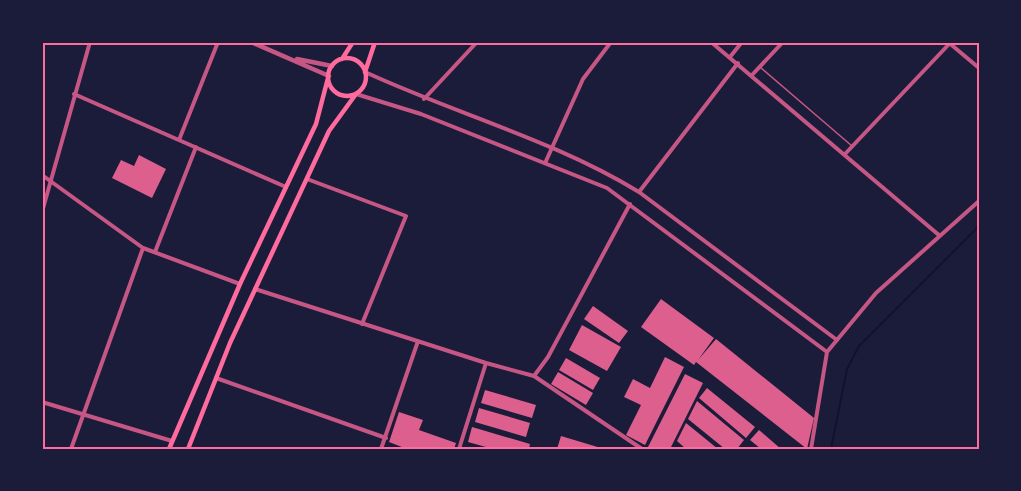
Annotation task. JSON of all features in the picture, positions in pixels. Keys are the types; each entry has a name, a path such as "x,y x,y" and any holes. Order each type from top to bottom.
{"main road":[{"path":"169,449 240,284 316,123 332,66 342,59 353,42"},
{"path":"188,449 255,289 330,131 364,84 365,72 375,42"},
{"path":"342,59 354,60 365,72"},
{"path":"329,77 330,84 338,94 357,94"}],"street":[{"path":"42,212 90,42"},
{"path":"179,140 218,42"},
{"path":"251,42 289,57 329,77"},
{"path":"424,99 477,42"},
{"path":"546,161 583,79 595,60 611,42"},
{"path":"711,42 940,236"},
{"path":"730,57 742,42"},
{"path":"752,75 783,42"},
{"path":"845,154 949,43 979,68"},
{"path":"289,57 332,66"},
{"path":"639,192 738,63"},
{"path":"365,72 424,99 552,147 615,177 639,192 837,340"},
{"path":"74,94 285,187"},
{"path":"357,94 421,114 546,161 607,188 827,352"},
{"path":"155,252 196,147"},
{"path":"42,175 143,248 240,284"},
{"path":"307,179 406,216 362,324"},
{"path":"811,449 827,352 876,293 979,201"},
{"path":"534,376 548,357 630,204"},
{"path":"71,449 143,248"},
{"path":"255,289 486,363 534,376 642,449"},
{"path":"381,449 418,341"},
{"path":"459,449 486,363"},
{"path":"216,378 386,438"},
{"path":"42,402 172,441"}],"lane":[{"path":"760,66 853,146"}],"building":[{"path":"139,155 166,169 152,198 112,178 121,160 134,166"},
{"path":"661,299 714,338 698,360 716,339 814,418 807,449 696,362 694,365 641,327"},
{"path":"593,306 628,331 619,343 584,319"},
{"path":"582,325 621,347 607,371 569,350"},
{"path":"665,357 684,367 645,445 626,435 641,405 624,397 633,379 650,388"},
{"path":"566,358 600,378 593,390 559,370"},
{"path":"558,372 593,393 586,405 551,384"},
{"path":"685,374 703,383 670,449 652,449 648,447"},
{"path":"707,388 755,427 746,438 699,398"},
{"path":"485,390 536,405 532,418 481,403"},
{"path":"697,401 744,440 737,449 725,449 688,419"},
{"path":"479,408 530,423 526,437 475,422"},
{"path":"399,412 423,420 419,430 456,443 454,449 407,449 389,442"},
{"path":"686,423 718,449 686,449 677,441"},
{"path":"472,427 530,444 529,449 493,449 468,442"},
{"path":"759,430 781,449 761,449 750,440"},
{"path":"561,436 601,448 601,449 557,449"}],"waterway":[{"path":"831,449 847,369 859,346 979,226"}]}
